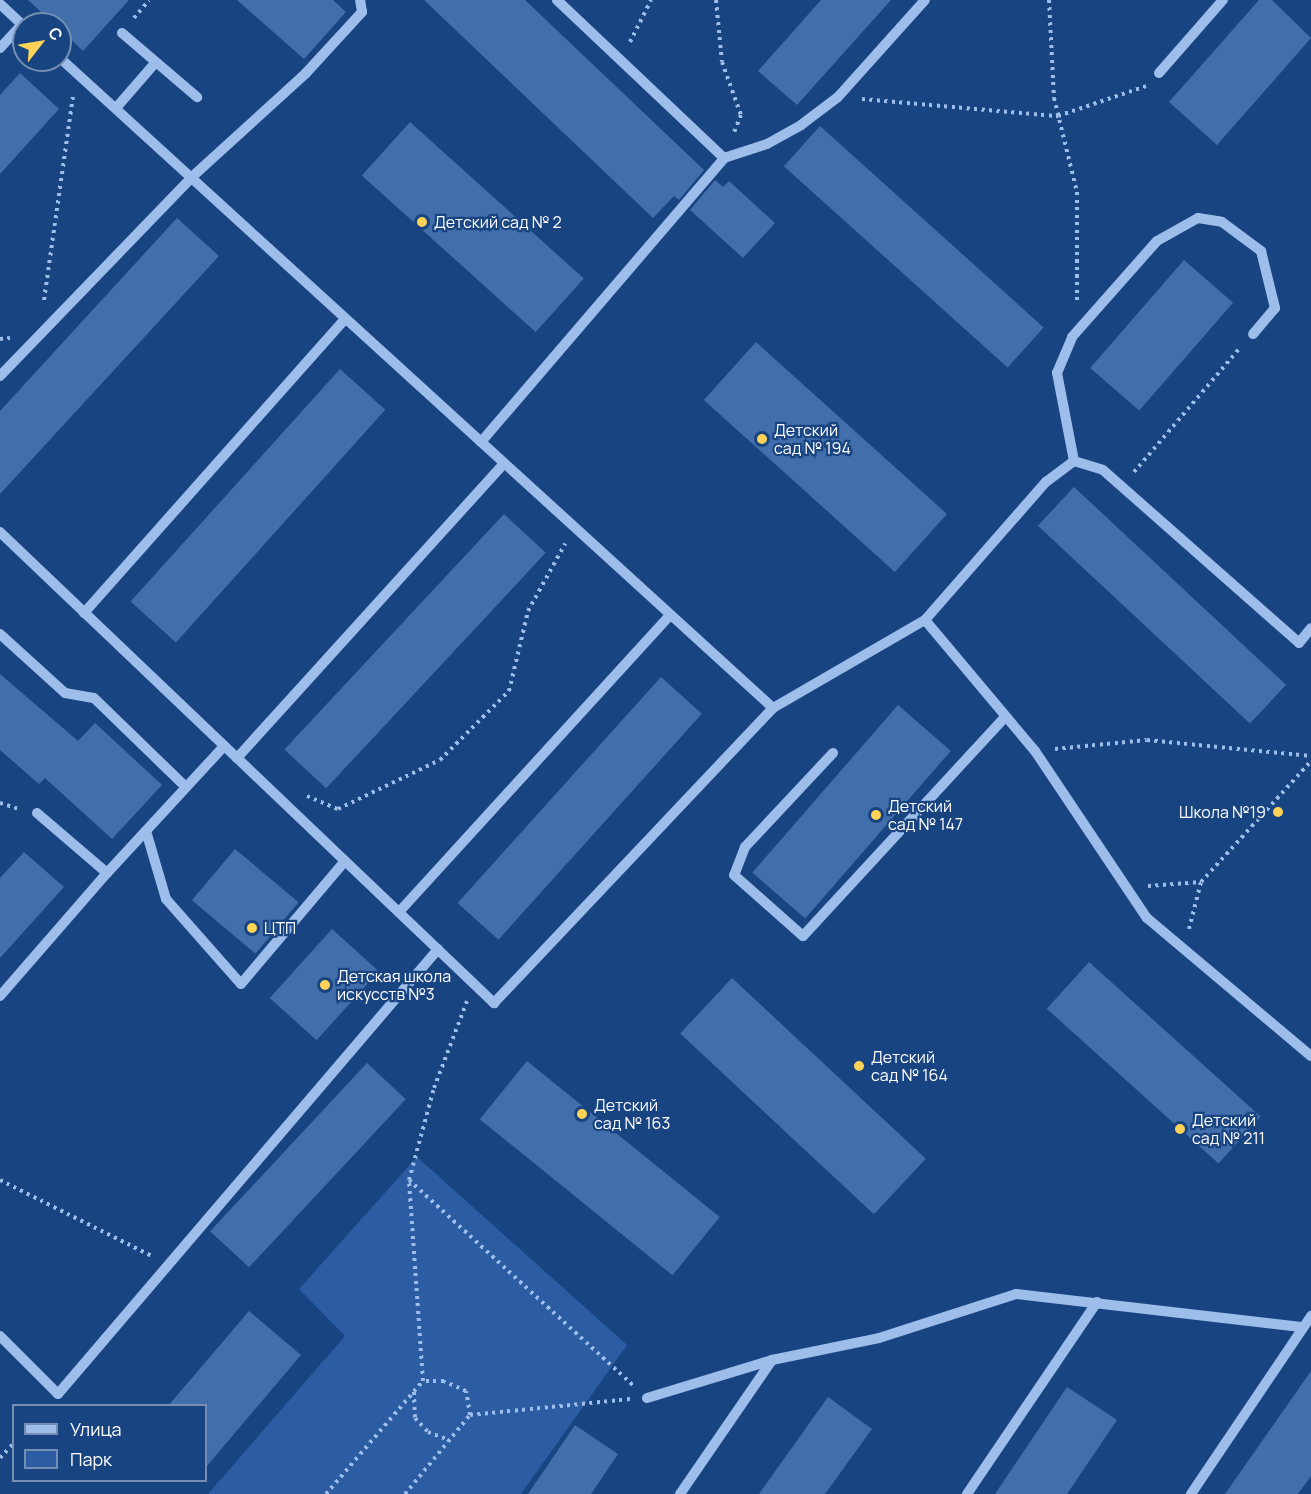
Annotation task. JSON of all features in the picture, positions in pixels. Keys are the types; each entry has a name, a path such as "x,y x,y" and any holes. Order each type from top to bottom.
{"lane":[{"path":"0,376 193,176 306,73 362,12 360,0"},
{"path":"556,0 724,158"},
{"path":"481,442 724,158 767,144 801,125 838,97 925,0"},
{"path":"1159,73 1223,0"},
{"path":"0,4 12,15"},
{"path":"122,33 197,97"},
{"path":"0,48 12,36"},
{"path":"116,108 155,63"},
{"path":"72,68 193,176 345,319 772,708"},
{"path":"1074,461 1058,373 1077,331 1157,241 1198,218 1222,222 1261,251 1275,308 1253,334"},
{"path":"84,613 345,319"},
{"path":"1074,461 1103,470 1299,643 1311,628"},
{"path":"0,532 494,1003 772,708 925,620 1046,482 1074,461"},
{"path":"237,758 504,464"},
{"path":"399,912 670,615"},
{"path":"925,620 1035,751 1147,918 1311,1056"},
{"path":"0,634 65,693 94,698 186,787"},
{"path":"833,753 745,847 734,875 803,936 1005,717"},
{"path":"0,996 107,873 224,746"},
{"path":"37,813 107,873"},
{"path":"146,831 166,899 241,984 345,861"},
{"path":"0,1336 58,1394 171,1265 438,950"},
{"path":"647,1398 772,1360 879,1338 1016,1294 1303,1327"},
{"path":"967,1494 1097,1302"},
{"path":"1191,1494 1311,1316"},
{"path":"680,1494 772,1360"}],"path":[{"path":"621,61 651,0"},
{"path":"716,0 722,62 741,115 724,158"},
{"path":"1049,0 1054,98 1077,192 1077,331"},
{"path":"39,335 77,72"},
{"path":"838,97 1058,116 1145,87 1159,73"},
{"path":"1121,487 1253,334"},
{"path":"305,795 338,809 440,760 510,691 528,611 574,528"},
{"path":"1035,751 1147,740 1311,756"},
{"path":"1184,951 1201,882 1311,761"},
{"path":"1125,888 1201,882"},
{"path":"423,1382 409,1180 434,1088 474,984"},
{"path":"0,1180 171,1265"},
{"path":"409,1180 647,1398"},
{"path":"327,1494 423,1382 444,1381 466,1391 470,1415"},
{"path":"414,1392 415,1418 428,1432 449,1440"},
{"path":"405,1494 470,1415 647,1398"},
{"path":"0,1458 12,1445"}],"green space":[{"path":"417,1157 627,1345 521,1494 208,1494 345,1336 299,1289"}],"building":[{"path":"28,0 129,0 83,51 72,40 72,12 41,12"},
{"path":"237,0 333,0 346,12 304,59"},
{"path":"424,0 525,0 704,170 679,200 674,196 653,218"},
{"path":"821,0 891,0 797,105 758,71"},
{"path":"1259,0 1272,0 1311,38 1217,145 1169,102"},
{"path":"20,73 59,109 0,174 0,95"},
{"path":"410,122 584,279 536,332 362,176"},
{"path":"820,126 1044,327 1008,368 784,166"},
{"path":"715,180 723,187 729,181 775,223 743,258 690,210"},
{"path":"177,218 219,256 0,494 0,411"},
{"path":"1184,260 1233,303 1139,411 1090,368"},
{"path":"756,342 947,514 895,572 704,400"},
{"path":"340,369 385,410 176,642 131,602"},
{"path":"1074,487 1286,685 1250,724 1038,526"},
{"path":"504,514 546,553 326,788 284,749"},
{"path":"0,674 78,741 95,723 162,785 112,839 45,778 39,784 0,750"},
{"path":"661,677 702,714 498,940 458,903"},
{"path":"898,705 951,751 805,918 752,873"},
{"name":"ЦТП","path":"235,849 299,902 256,954 192,900"},
{"path":"24,852 64,887 0,958 0,878"},
{"name":"Детская школа искусств №3","path":"332,929 379,971 317,1040 270,998"},
{"path":"1089,962 1261,1117 1219,1163 1047,1009"},
{"path":"732,978 926,1159 874,1214 680,1034"},
{"path":"527,1061 720,1217 673,1275 480,1119"},
{"path":"367,1063 406,1099 249,1267 210,1231"},
{"path":"249,1311 301,1355 207,1466 207,1404 170,1404"},
{"path":"1311,1371 1311,1476 1298,1494 1225,1494"},
{"path":"1067,1387 1117,1420 1067,1494 995,1494"},
{"path":"828,1397 872,1429 825,1494 759,1494"},
{"path":"575,1425 618,1454 591,1494 528,1494"}],"place":[{"name":"Детский сад № 2","path":"422,222"},
{"name":"Детский сад № 194","path":"762,439"},
{"name":"Школа №19","path":"1278,812"},
{"name":"Детский сад № 147","path":"876,815"},
{"name":"ЦТП","path":"252,928"},
{"name":"Детская школа искусств №3","path":"325,985"},
{"name":"Детский сад № 164","path":"859,1066"},
{"name":"Детский сад № 163","path":"582,1114"},
{"name":"Детский сад № 211","path":"1180,1129"}]}
